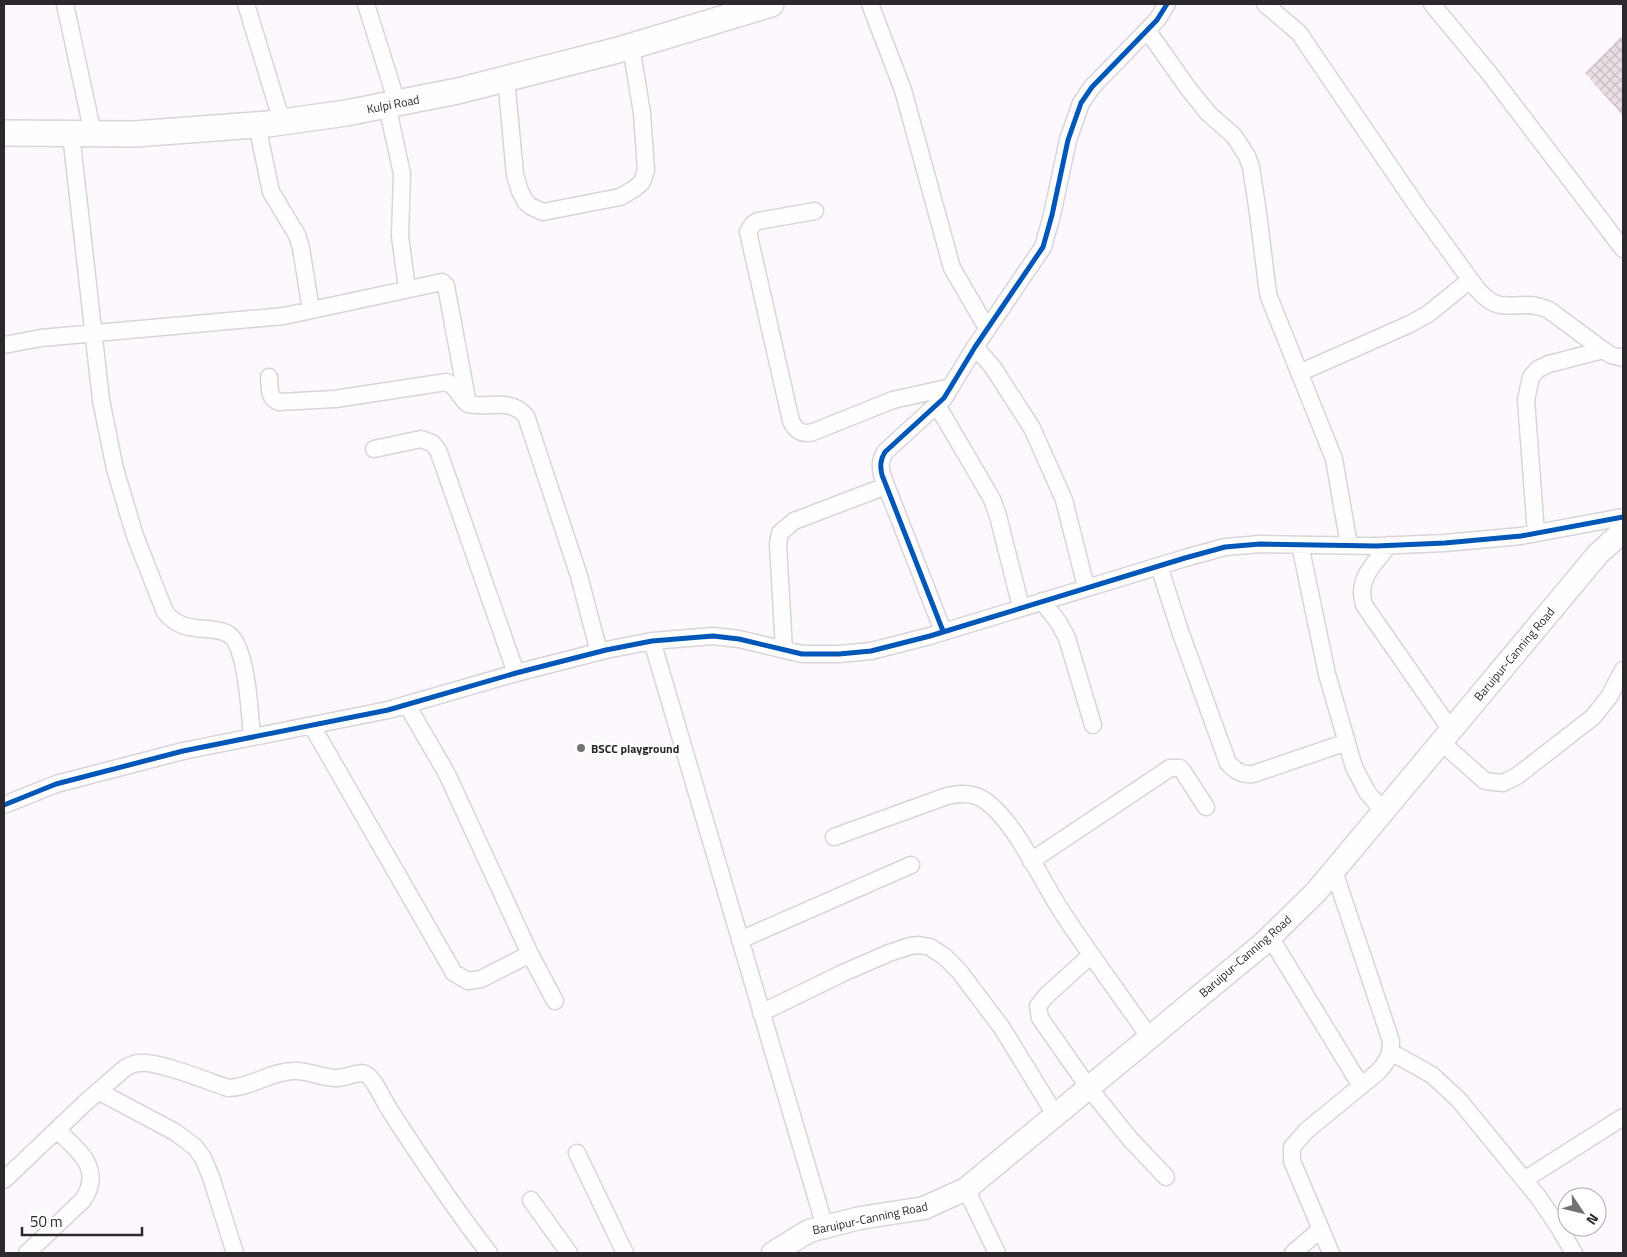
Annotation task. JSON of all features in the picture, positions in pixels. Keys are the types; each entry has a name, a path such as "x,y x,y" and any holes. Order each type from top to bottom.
{"main road":[{"name":"Kulpi Road","path":"4,133 135,134 256,125 346,113 458,91 631,46 738,8 771,4"},
{"name":"Baruipur-Canning Road","path":"772,1253 809,1231 860,1218 924,1208 966,1189 1270,937 1316,892 1598,554 1623,531"}],"street":[{"path":"65,4 82,134 94,333 101,400 115,469 135,536 165,612 180,625 229,634 237,642 244,669 252,737"},
{"path":"246,4 282,122"},
{"path":"366,4 392,104 402,174 400,236 407,289"},
{"path":"870,4 903,90 952,268 987,328"},
{"path":"944,631 886,486 880,468 882,457 885,452 937,405 951,387 987,328 1043,246 1052,215 1068,140 1081,102 1092,87 1157,20 1167,4"},
{"path":"1265,4 1299,33 1419,210 1486,299 1501,305 1533,304 1549,310 1610,355 1623,358"},
{"path":"1432,4 1489,73 1623,249"},
{"path":"1147,30 1188,88 1208,113 1234,136 1247,156 1251,167 1258,213 1266,286 1336,469 1349,545"},
{"path":"506,78 515,175 520,191 530,206 543,212 620,197 634,190 642,182 646,170 642,113 631,46"},
{"path":"256,125 271,192 297,235 301,248 311,310"},
{"path":"815,211 758,222 753,224 748,232 791,422 794,428 806,434 893,400 951,387"},
{"path":"1299,373 1410,324 1428,314 1470,280"},
{"path":"4,345 33,339 284,316 440,282 446,284 468,404"},
{"path":"975,347 992,366 1032,428 1064,500 1086,587"},
{"path":"1536,533 1526,400 1531,377 1538,369 1549,364 1603,350"},
{"path":"269,378 271,395 275,401 279,402 335,398 446,382 468,404 506,405 518,408 526,416 579,576 599,652"},
{"path":"937,405 992,499 1021,607"},
{"path":"374,449 421,439 432,443 438,450 516,673"},
{"path":"784,650 778,544 780,533 794,520 886,486"},
{"path":"4,805 56,784 183,751 407,705 516,673 652,641 713,636 802,654 871,651 1225,547 1260,544 1389,545 1445,543 1536,533 1623,517"},
{"path":"1300,545 1327,674 1347,742 1359,779 1383,811"},
{"path":"1389,545 1364,578 1361,587 1364,605 1446,736 1485,781 1503,783 1517,776 1593,717 1609,697 1623,670"},
{"path":"1158,566 1228,763 1235,770 1243,775 1253,774 1347,742"},
{"path":"1042,601 1068,638 1093,725"},
{"path":"652,641 825,1227"},
{"path":"407,705 447,774 530,954 555,1001"},
{"path":"312,726 454,973 468,981 481,979 530,954"},
{"path":"1031,861 1170,768 1180,768 1182,770 1206,807"},
{"path":"834,837 955,794 977,796 987,802 1009,826 1062,912 1150,1038"},
{"path":"740,940 912,865"},
{"path":"1331,1253 1292,1161 1292,1147 1307,1130 1378,1072 1387,1062 1391,1052 1391,1041 1334,871"},
{"path":"1270,937 1361,1086"},
{"path":"762,1013 843,973 890,953 910,946 919,945 930,948 945,957 960,972 1002,1028 1056,1116"},
{"path":"1092,954 1046,996 1038,1006 1040,1018 1089,1088 1130,1139 1166,1177"},
{"path":"1391,1052 1432,1075 1450,1090 1524,1180 1558,1226 1574,1253"},
{"path":"4,1180 124,1068 138,1063 163,1067 228,1088 238,1087 293,1070 333,1078 363,1074 368,1075 432,1174 489,1253"},
{"path":"98,1091 174,1132 195,1147 203,1158 211,1177 236,1253"},
{"path":"1524,1180 1623,1117"},
{"path":"27,1253 88,1193 91,1174 85,1157 57,1130"},
{"path":"577,1153 625,1253"},
{"path":"966,1189 997,1253"},
{"path":"531,1200 569,1253"},
{"path":"1294,1253 1321,1229"}],"building":[{"path":"1623,35 1623,116 1585,73"}],"cycle path":[{"path":"943,631 882,475 882,458 885,452 944,398 975,347 1043,247 1068,140 1081,103 1092,87 1157,20 1167,4"},
{"path":"4,805 56,784 183,751 388,710 516,673 606,650 652,641 713,636 739,639 802,654 839,654 871,651 930,636 1225,547 1260,544 1376,546 1445,543 1521,536 1623,517"}],"place":[{"name":"BSCC playground","path":"581,748"}]}
